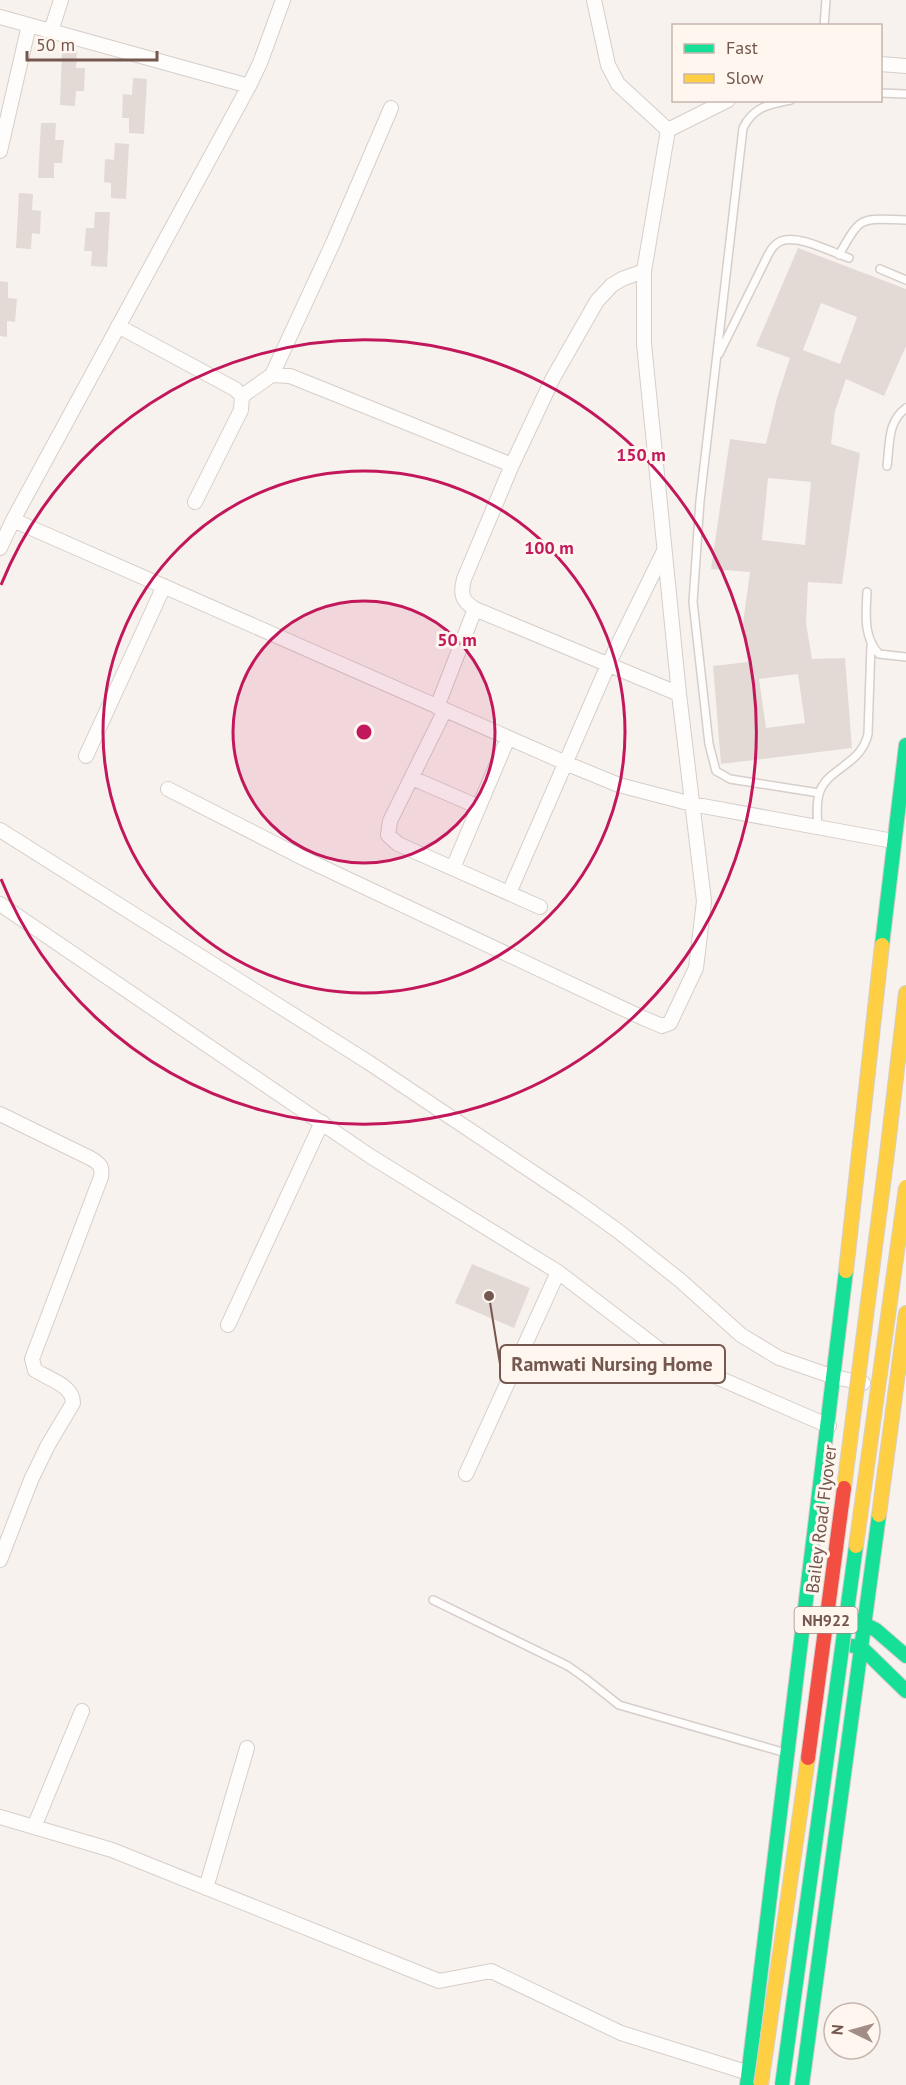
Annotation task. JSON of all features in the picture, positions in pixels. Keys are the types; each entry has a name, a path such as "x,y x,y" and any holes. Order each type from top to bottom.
{"main road":[{"path":"748,2079 829,1426 893,841 906,745"},
{"name":"Bailey Road Flyover","path":"761,2085 820,1670 906,993"},
{"name":"Bailey Road Flyover","path":"782,2085 906,1187"},
{"path":"802,2085 906,1313"},
{"path":"819,1509 879,1516"},
{"path":"807,1607 865,1623 883,1635 906,1656"},
{"path":"803,1633 862,1648 906,1691"},
{"path":"789,1754 845,1768"},
{"path":"759,1993 814,2001"}],"street":[{"path":"51,31 61,0"},
{"path":"0,548 13,520 249,86 283,0"},
{"path":"594,0 608,65 618,84 668,130"},
{"path":"0,17 249,86"},
{"path":"0,152 29,25"},
{"path":"882,64 906,66"},
{"path":"668,130 724,102"},
{"path":"242,396 272,375 333,243 391,108"},
{"path":"168,789 305,859 662,1026 670,1023 696,968 704,901 679,694 644,344 644,271 668,130"},
{"path":"644,271 612,285 597,301 553,378 512,465 462,588 463,600 475,609 679,694"},
{"path":"118,326 235,388 242,396 241,410 195,502"},
{"path":"272,375 290,376 512,465"},
{"path":"13,520 619,785 692,804 893,841"},
{"path":"509,893 608,665 665,550"},
{"path":"86,756 164,586"},
{"path":"475,609 441,708 412,778 390,821 388,835 398,844 540,907"},
{"path":"453,868 508,738"},
{"path":"412,778 479,807"},
{"path":"0,830 368,1062 576,1201 672,1274 741,1335 779,1358 834,1377 896,1390"},
{"path":"0,904 370,1156 558,1272 668,1356 829,1426"},
{"path":"0,1114 90,1158 99,1163 102,1169 101,1177 32,1359 35,1370 71,1393 73,1403 31,1480 0,1560"},
{"path":"228,1325 322,1122"},
{"path":"466,1474 558,1272"},
{"path":"34,1827 82,1711"},
{"path":"206,1888 247,1748"},
{"path":"0,1817 112,1850 439,1980 491,1971 621,2033 748,2079"}],"lane":[{"path":"824,24 826,0"},
{"path":"882,93 906,94"},
{"path":"780,102 759,108 743,128 700,501 693,602 709,744 716,771 730,779 819,793"},
{"path":"839,255 854,229 864,221 906,220"},
{"path":"716,359 775,244 790,239 849,258"},
{"path":"880,269 906,280"},
{"path":"887,466 893,421 898,413 906,408"},
{"path":"818,827 819,793 824,784 862,750 868,734 871,645 866,624 867,592"},
{"path":"871,645 879,654 906,657"},
{"path":"433,1600 568,1666 619,1705 789,1754"}],"building":[{"path":"62,50 77,51 76,68 85,68 84,91 76,91 75,106 60,105"},
{"path":"133,78 147,79 144,134 129,133 129,118 122,118 123,94 132,95"},
{"path":"41,123 56,123 55,140 64,140 62,163 54,163 54,178 38,178"},
{"path":"115,143 129,144 126,199 111,198 111,183 104,182 105,159 114,160"},
{"path":"19,193 33,194 32,210 41,211 40,234 32,233 31,249 16,248"},
{"path":"95,212 110,212 107,267 91,266 92,251 84,251 86,228 94,228"},
{"path":"798,248 906,289 906,346 884,396 846,379 835,411 831,444 860,453 842,584 808,582 806,623 812,659 845,658 852,748 721,764 713,666 748,662 743,623 750,572 711,569 730,439 766,444 790,358 756,346","holes":["821,303 857,317 840,364 803,350","768,478 811,482 805,545 762,540","798,674 805,723 766,728 759,679"]},
{"path":"0,281 8,282 8,298 17,299 15,322 7,321 7,337 0,336"},
{"path":"472,1264 530,1288 514,1328 455,1303"}],"traffic: fast":[{"path":"882,945 906,745"},
{"path":"747,2085 846,1271"},
{"path":"802,2085 879,1515"},
{"path":"782,2085 856,1546"},
{"path":"856,1620 876,1630 906,1656"},
{"path":"853,1646 862,1648 906,1691"}],"traffic: slow":[{"path":"846,1271 882,945"},
{"path":"887,1154 906,993"},
{"path":"844,1488 887,1154"},
{"path":"856,1546 906,1187"},
{"path":"879,1515 906,1313"},
{"path":"761,2085 808,1758"}],"traffic: jam":[{"path":"808,1758 844,1488"}],"place":[{"name":"Ramwati Nursing Home","path":"489,1296"}]}
